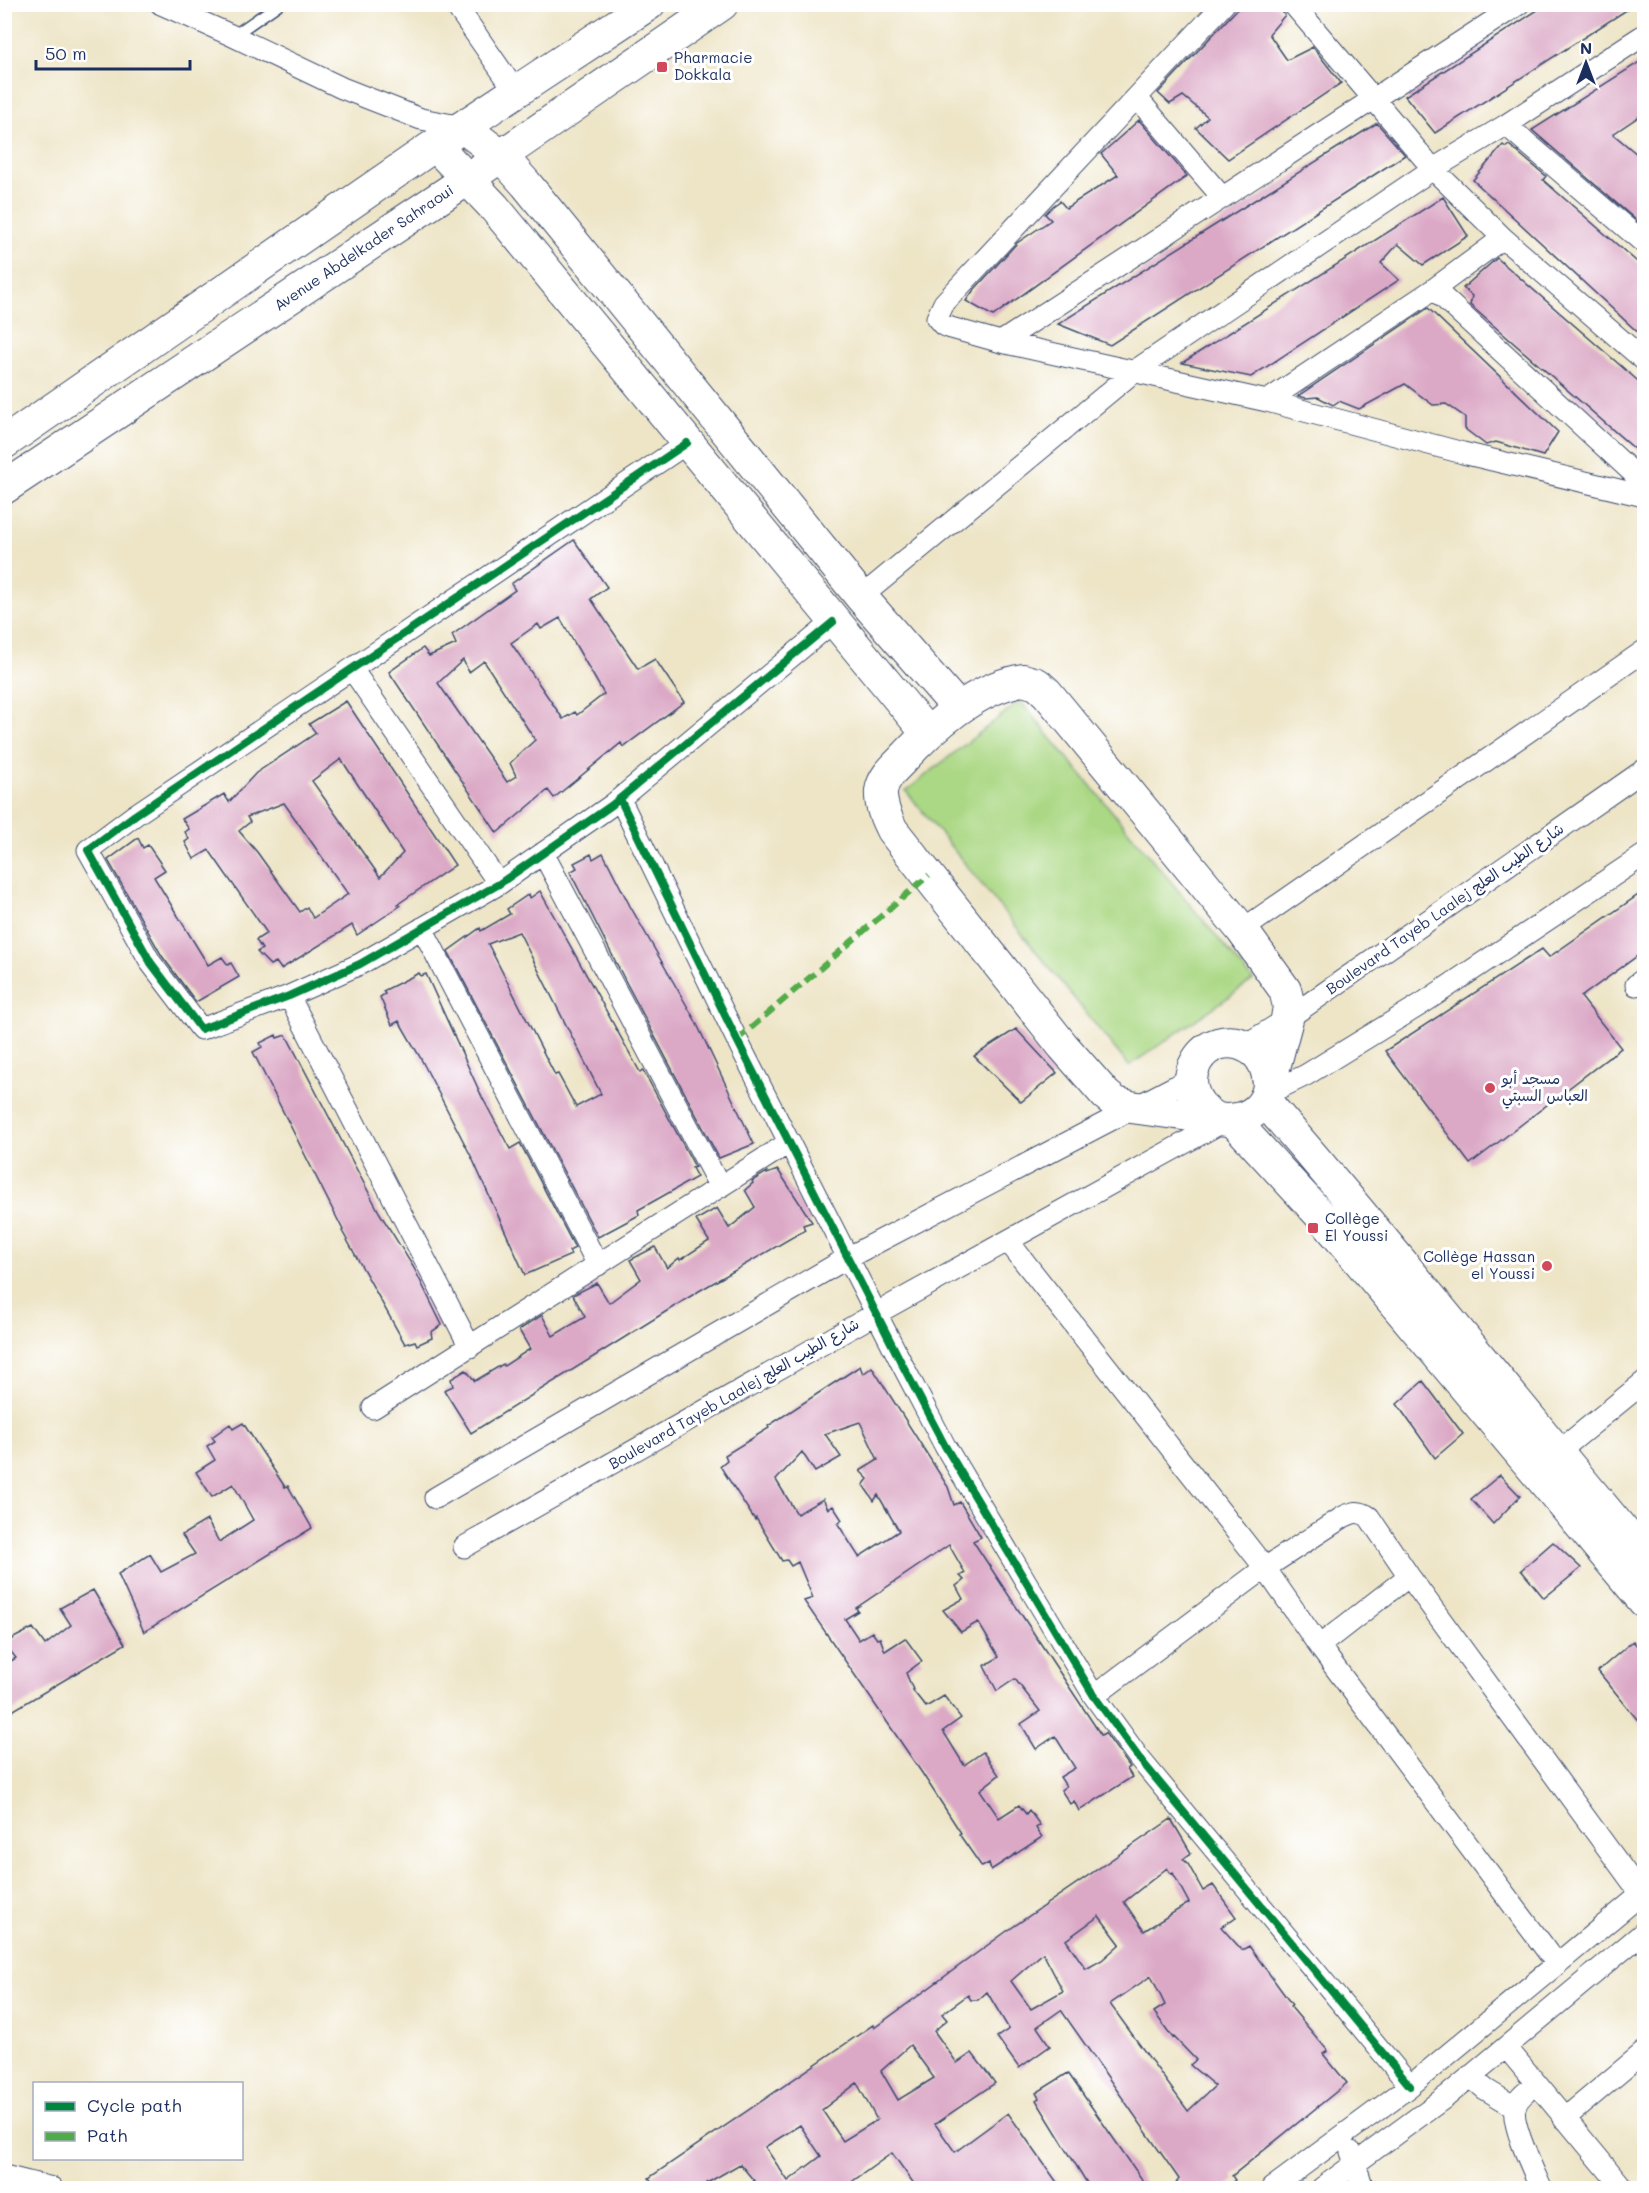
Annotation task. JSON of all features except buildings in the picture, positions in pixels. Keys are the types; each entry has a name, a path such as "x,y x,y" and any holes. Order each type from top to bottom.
{"street":[{"path":"161,4 342,88 428,132 469,178 833,622 927,733"},
{"path":"455,4 516,92"},
{"name":"Avenue Abdelkader Sahraoui","path":"4,488 469,178 723,4"},
{"path":"1224,4 944,303 937,318 943,325 1001,342 1136,370 1267,401 1463,453 1644,496"},
{"path":"1293,4 1433,169 1503,238 1644,360"},
{"path":"1001,342 1222,197 1376,100 1519,4"},
{"path":"4,442 428,132 463,127 516,92 629,10"},
{"path":"861,597 1136,370 1433,169 1506,125 1644,35"},
{"path":"1137,98 1222,197"},
{"path":"1506,125 1644,243"},
{"path":"463,127 501,156 526,184 861,597 958,708"},
{"path":"1267,401 1434,289 1503,238"},
{"path":"1434,289 1644,483"},
{"path":"687,443 135,815 88,850 151,963 201,1029 289,996 360,964 499,884 620,799 833,622"},
{"path":"1242,930 1644,651"},
{"path":"352,669 499,884"},
{"path":"1023,680 1037,684 1047,693 1242,930 1285,990 1289,1006 1267,1093 1250,1115 1225,1119 1116,1103 1106,1095 1070,1054 892,830 883,809 881,790 886,778 927,733 958,708 1007,682 1023,680"},
{"name":"Boulevard Tayeb Laalej شارع الطيب العلج","path":"1245,1045 1287,1019 1644,770"},
{"path":"620,799 737,1040 945,1446 1094,1696 1139,1758 1410,2085"},
{"path":"543,853 720,1187"},
{"path":"1267,1093 1306,1075 1424,1003 1644,855"},
{"path":"422,928 598,1265"},
{"path":"289,996 470,1347"},
{"path":"1644,1556 1557,1453 1267,1093 1268,1073 1264,1061 1245,1045 1233,1042 1221,1043 1200,1056 1193,1066 1191,1090 1204,1111 1225,1119 1324,1219 1644,1601"},
{"path":"435,1498 849,1257 1131,1107 1191,1078"},
{"name":"Boulevard Tayeb Laalej شارع الطيب العلج","path":"464,1547 1225,1119"},
{"path":"373,1408 790,1142"},
{"path":"1008,1241 1265,1568 1319,1646 1557,1964"},
{"path":"1557,1453 1644,1382"},
{"path":"1094,1696 1265,1568 1343,1517 1353,1512 1362,1512 1370,1517 1409,1576 1643,1893 1410,2085 1272,2188"},
{"path":"1319,1646 1409,1576"},
{"path":"1322,2188 1470,2076 1644,1932"},
{"path":"1506,2047 1623,2188"},
{"path":"1564,2119 1644,2052"},
{"path":"1470,2076 1485,2089 1515,2107"},
{"path":"1537,2085 1526,2091 1515,2107 1515,2124 1541,2188"},
{"path":"1345,2134 1363,2188"},
{"path":"4,2176 52,2188"}],"lane":[{"path":"232,36 279,4"}],"green space":[{"path":"1020,701 1253,980 1129,1066 906,791"}],"marked path":[{"path":"737,1040 929,875"}],"cycle path":[{"path":"687,443 135,815 88,850 151,963 201,1029 289,996 360,964 499,884 612,805 833,622"},
{"path":"620,799 737,1040 945,1446 1094,1696 1139,1758 1410,2086"}],"place":[{"name":"Pharmacie Dokkala","path":"662,67"},
{"name":"مسجد أبو العباس السبتي","path":"1490,1088"},
{"name":"Collège El Youssi","path":"1313,1228"},
{"name":"Collège Hassan el Youssi","path":"1547,1266"}]}
